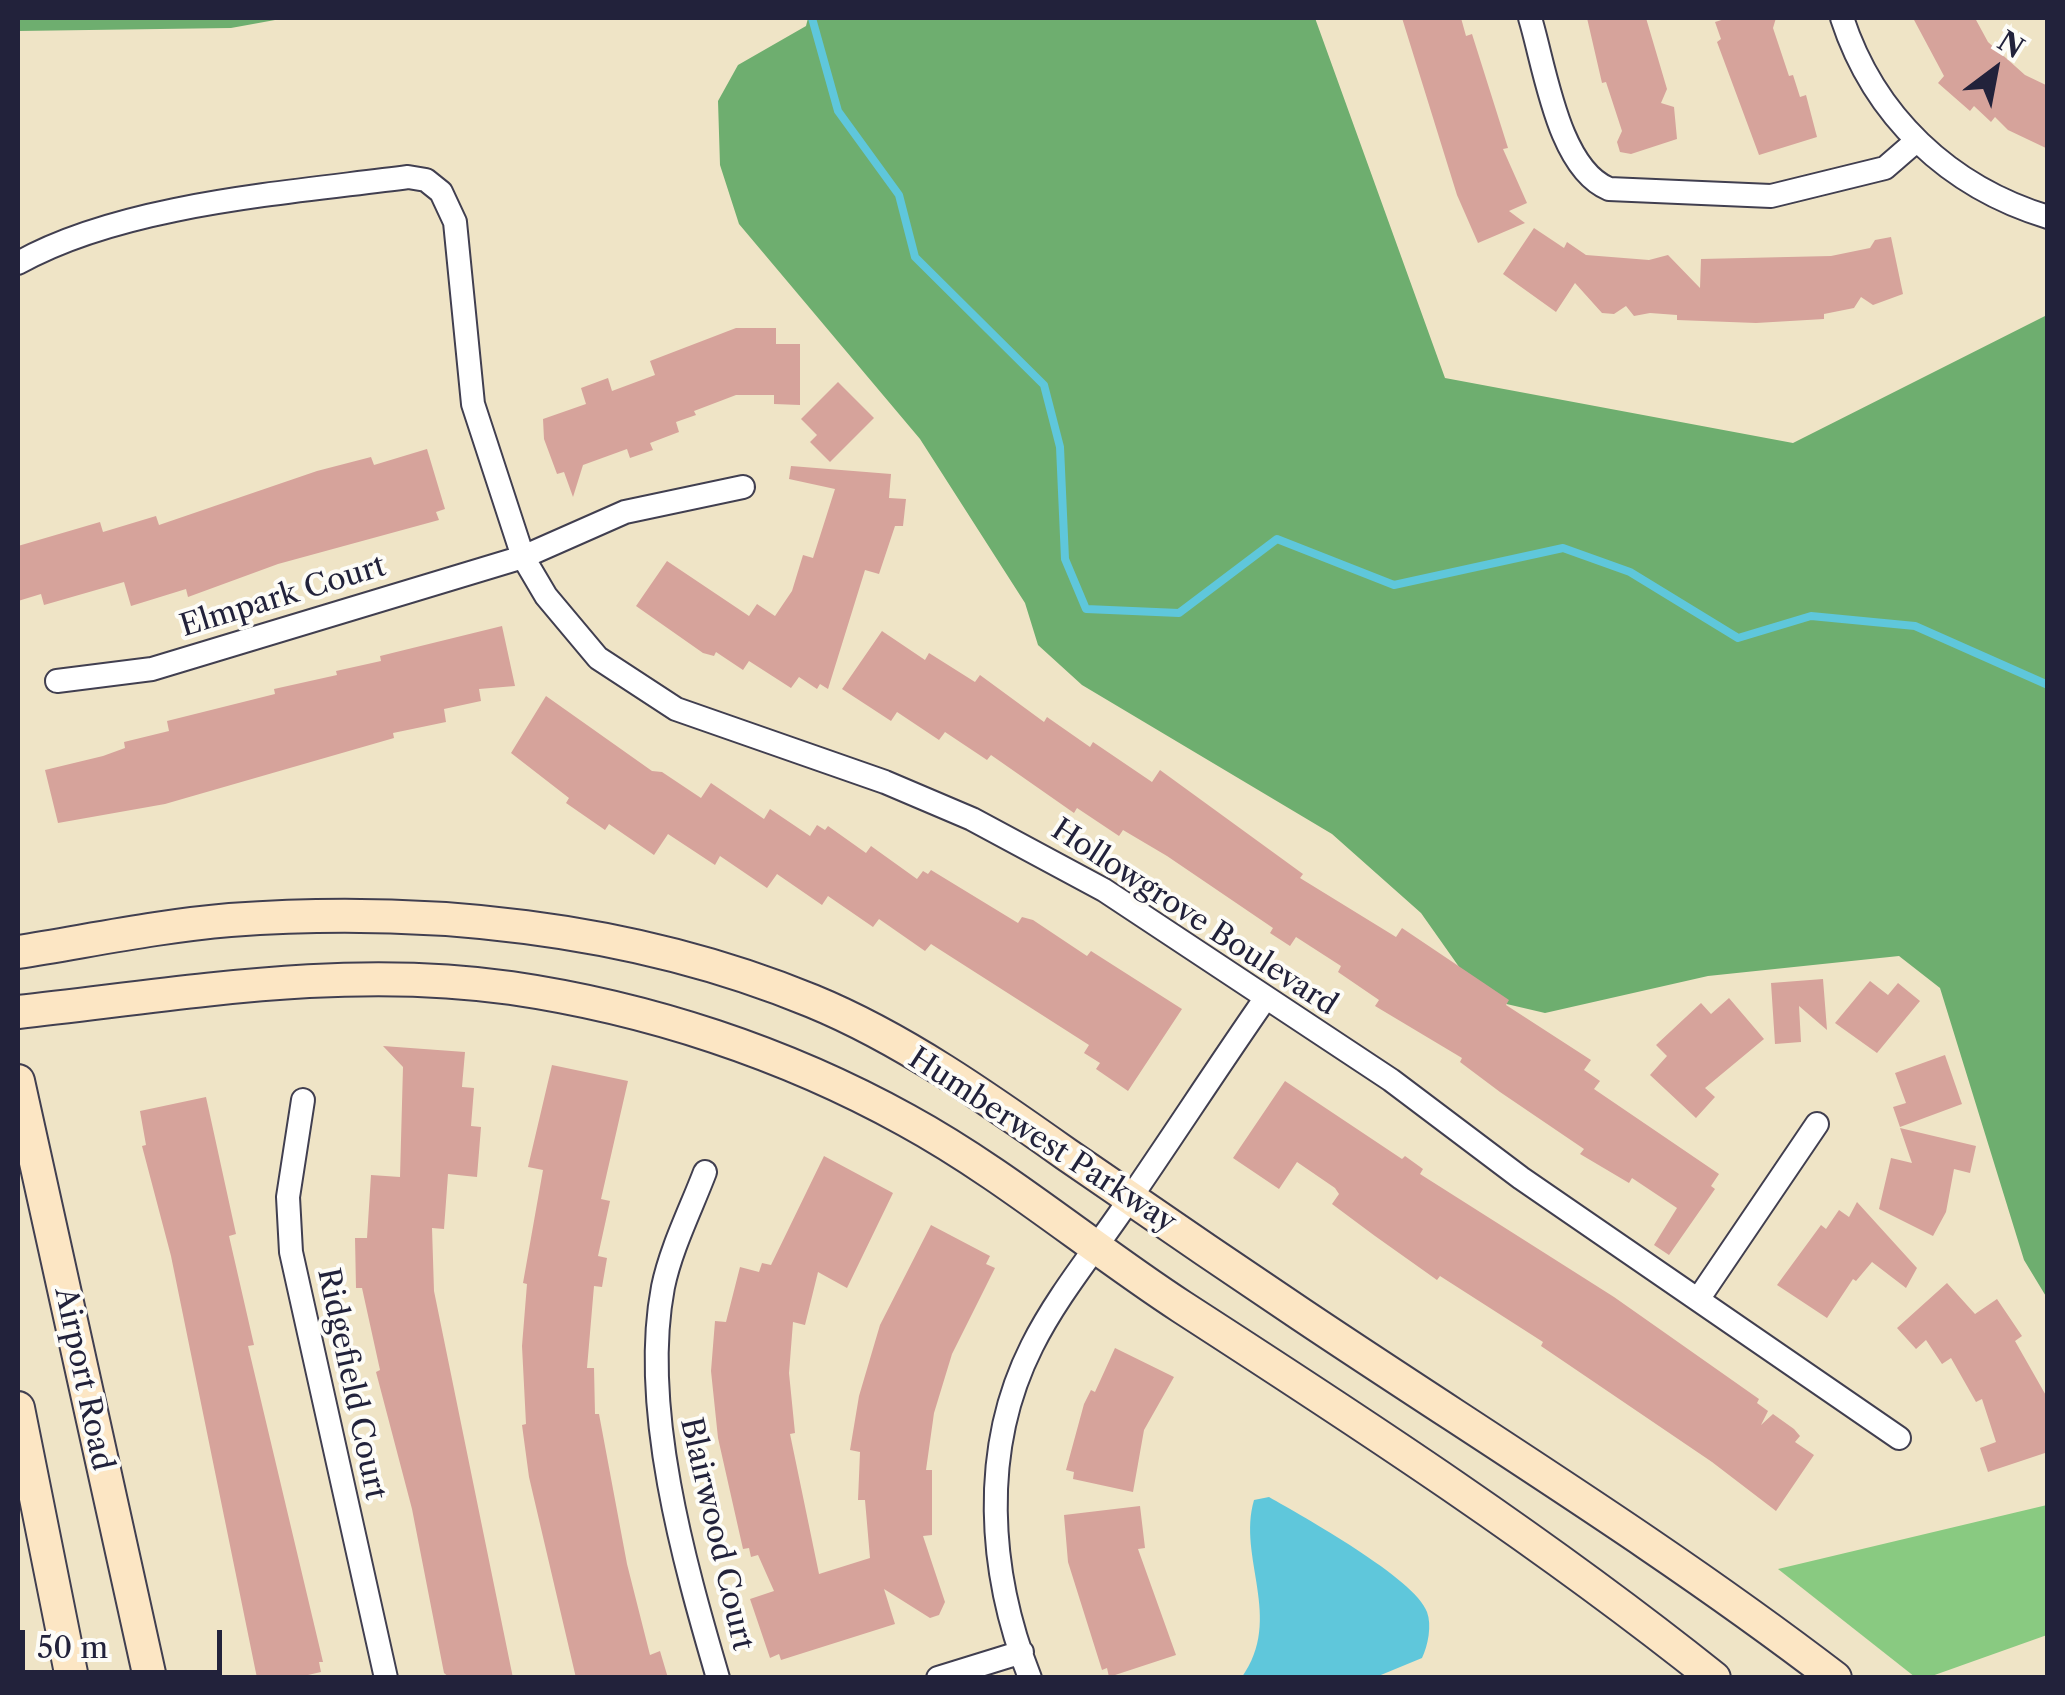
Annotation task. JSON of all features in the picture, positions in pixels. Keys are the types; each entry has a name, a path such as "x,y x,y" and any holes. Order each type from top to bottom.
{"main road":[{"name":"Humberwest Parkway","path":"18,952 226,921 331,916 500,925 583,936 680,956 831,1010 987,1098 1130,1199 1685,1566 1835,1678"},
{"name":"Humberwest Parkway","path":"18,1012 208,986 321,980 509,987 601,1005 712,1035 794,1066 908,1121 1598,1587 1714,1678"},
{"name":"Airport Road","path":"18,1081 150,1678"},
{"path":"18,1408 72,1678"}],"street":[{"path":"1530,18 1574,160 1594,183 1609,189 1772,196 1885,168 1916,142"},
{"path":"1842,18 1863,69 1916,142 1986,192 2048,217"},
{"name":"Hollowgrove Boulevard","path":"18,264 59,240 145,218 274,194 408,178 426,180 442,192 455,222 473,404 523,557 546,596 598,658 676,709 843,764 972,818 1104,890 1392,1080 1521,1178 1899,1438"},
{"name":"Elmpark Court","path":"57,681 152,670 523,557 625,512 742,487"},
{"path":"1030,1678 1000,1580 994,1508 1001,1445 1020,1371 1095,1249 1266,999"},
{"name":"Ridgefield Court","path":"303,1100 288,1197 291,1252 386,1678"},
{"path":"1699,1298 1817,1124"},
{"name":"Blairwood Court","path":"705,1172 663,1289 658,1416 692,1588 718,1678"},
{"path":"938,1678 1022,1652"}],"green space":[{"path":"18,18 286,18 231,28 18,31"},
{"path":"808,18 1315,18 1445,378 1793,443 2047,315 2047,1298 2024,1260 1940,988 1899,956 1708,976 1545,1013 1481,998 1421,913 1332,834 1082,685 1038,645 1025,603 920,439 739,224 720,165 718,101 738,65 806,26"},
{"path":"2047,1505 2047,1635 1929,1677 1915,1677 1778,1569"}],"water":[{"path":"1269,1497 1356,1549 1418,1598 1429,1623 1422,1658 1376,1677 1242,1677 1254,1655 1259,1633 1250,1522 1254,1500"}],"building":[{"path":"1402,18 1461,18 1466,36 1472,34 1508,148 1503,149 1527,203 1509,211 1525,223 1478,243 1457,195"},
{"path":"1587,18 1646,18 1667,89 1661,103 1674,107 1677,139 1631,154 1620,152 1617,142 1622,131 1606,82 1602,83"},
{"path":"1728,18 1776,18 1773,28 1789,76 1793,75 1800,97 1806,95 1817,137 1759,155 1717,42 1721,39 1715,22"},
{"path":"1913,18 1975,18 1988,42 2025,75 2048,86 2048,149 2008,130 1995,117 1991,122 1974,106 1970,111 1938,83 1944,76"},
{"path":"1534,228 1564,248 1567,242 1586,255 1649,260 1668,255 1700,288 1701,259 1831,256 1870,248 1875,240 1891,237 1903,294 1873,305 1861,297 1854,308 1824,314 1824,319 1756,323 1677,320 1677,315 1650,313 1634,316 1626,306 1614,314 1602,313 1575,283 1556,312 1503,274"},
{"path":"736,328 776,328 776,344 800,344 800,405 774,404 774,395 736,395 694,411 696,415 676,422 679,432 650,443 653,450 630,458 627,449 583,465 573,497 564,472 557,474 544,439 543,419 586,404 581,388 608,378 612,391 655,375 650,361"},
{"path":"838,382 874,418 830,462 810,442 817,435 801,419"},
{"path":"427,449 445,509 436,512 439,520 278,564 188,597 186,589 131,606 124,582 44,605 41,594 18,601 18,546 100,522 103,532 156,516 159,525 317,471 371,457 374,465"},
{"path":"791,466 891,474 889,498 906,499 903,526 895,526 879,574 865,570 828,689 820,684 817,689 799,677 791,688 749,661 743,670 716,652 714,656 703,653 636,606 667,561 749,616 757,604 775,616 792,591 803,555 813,558 835,489 789,479"},
{"path":"502,626 515,686 479,689 481,701 444,709 446,722 393,733 394,738 165,804 58,823 45,770 103,756 125,748 124,742 169,731 167,721 275,694 274,689 381,661 380,656"},
{"path":"882,631 925,660 929,653 975,682 980,675 1044,722 1047,717 1090,747 1093,742 1152,782 1160,770 1303,874 1300,878 1396,937 1402,928 1509,1000 1506,1005 1591,1060 1584,1070 1600,1081 1594,1089 1719,1174 1711,1186 1715,1189 1669,1255 1654,1245 1677,1208 1632,1178 1629,1183 1580,1154 1584,1149 1500,1092 1460,1062 1462,1058 1375,1006 1379,1000 1338,972 1341,966 1296,937 1290,946 1270,933 1273,928 1167,856 1123,830 1119,836 1077,808 1074,813 991,755 987,760 945,732 939,740 897,712 891,721 842,689"},
{"path":"546,696 652,771 662,772 701,798 711,783 764,819 770,809 810,836 817,825 825,830 828,826 866,853 871,846 917,879 923,871 928,874 931,870 1018,923 1022,917 1033,920 1087,956 1091,951 1182,1009 1128,1091 1096,1069 1100,1063 1084,1053 1089,1045 931,944 925,951 879,919 873,927 828,896 822,905 777,874 767,888 720,856 715,865 668,834 654,855 609,824 605,830 566,803 569,798 511,753"},
{"path":"1823,979 1827,1030 1799,1006 1801,1042 1775,1044 1771,983"},
{"path":"1870,981 1888,995 1898,983 1920,1001 1877,1053 1835,1023"},
{"path":"1729,998 1764,1039 1705,1088 1715,1097 1696,1118 1650,1075 1667,1056 1656,1045 1701,1003 1711,1014"},
{"path":"383,1046 465,1052 462,1087 474,1088 471,1126 481,1127 477,1177 448,1174 444,1229 432,1228 434,1291 513,1678 450,1678 444,1673 412,1509 376,1372 380,1370 362,1288 356,1288 355,1238 367,1238 371,1175 400,1177 403,1067"},
{"path":"1945,1055 1962,1104 1900,1127 1893,1107 1906,1103 1895,1073"},
{"path":"552,1065 628,1081 601,1199 610,1201 598,1256 607,1258 602,1287 594,1286 587,1368 594,1368 595,1414 599,1414 627,1564 650,1655 660,1651 668,1678 576,1678 529,1477 522,1425 526,1424 522,1346 527,1284 523,1283 543,1170 528,1167"},
{"path":"1285,1081 1402,1159 1405,1156 1423,1169 1420,1174 1614,1297 1759,1399 1757,1403 1768,1411 1761,1425 1773,1414 1794,1429 1800,1436 1795,1442 1814,1455 1776,1511 1712,1462 1541,1346 1543,1342 1440,1276 1437,1280 1375,1236 1332,1204 1339,1194 1335,1188 1297,1162 1279,1189 1233,1158"},
{"path":"206,1097 236,1234 229,1236 254,1345 248,1346 323,1662 319,1662 321,1672 295,1678 257,1678 171,1256 142,1146 146,1145 140,1111"},
{"path":"1900,1128 1976,1146 1970,1173 1954,1169 1946,1212 1933,1236 1879,1209 1891,1158 1912,1163"},
{"path":"824,1156 893,1193 847,1288 818,1272 805,1325 793,1322 789,1373 795,1433 790,1434 819,1574 870,1558 865,1500 858,1500 860,1452 850,1450 859,1396 880,1325 931,1225 990,1256 986,1264 995,1268 952,1354 934,1413 926,1470 932,1470 932,1535 923,1536 945,1602 939,1615 930,1618 884,1589 895,1624 781,1660 779,1654 770,1658 750,1599 774,1591 758,1555 751,1557 749,1548 743,1549 718,1438 711,1371 715,1321 726,1322 740,1267 759,1272 762,1263 771,1265"},
{"path":"1857,1202 1917,1268 1906,1288 1872,1262 1856,1281 1853,1279 1827,1318 1777,1285 1821,1225 1826,1229 1839,1210 1849,1217"},
{"path":"1947,1283 1975,1314 1997,1299 2022,1336 2015,1341 2048,1399 2048,1452 1988,1472 1980,1448 1996,1442 1982,1399 1976,1402 1951,1358 1942,1364 1926,1340 1916,1349 1897,1328"},
{"path":"1115,1348 1174,1377 1144,1430 1133,1492 1073,1479 1074,1472 1066,1470 1084,1404 1091,1390 1095,1392"},
{"path":"1140,1506 1145,1548 1138,1549 1176,1655 1109,1677 1107,1668 1102,1670 1068,1562 1064,1515"}],"waterway":[{"path":"812,18 838,111 899,195 915,257 1044,385 1060,447 1065,559 1086,609 1179,613 1277,539 1394,585 1563,548 1630,572 1738,638 1811,616 1915,626 2048,685"}]}
